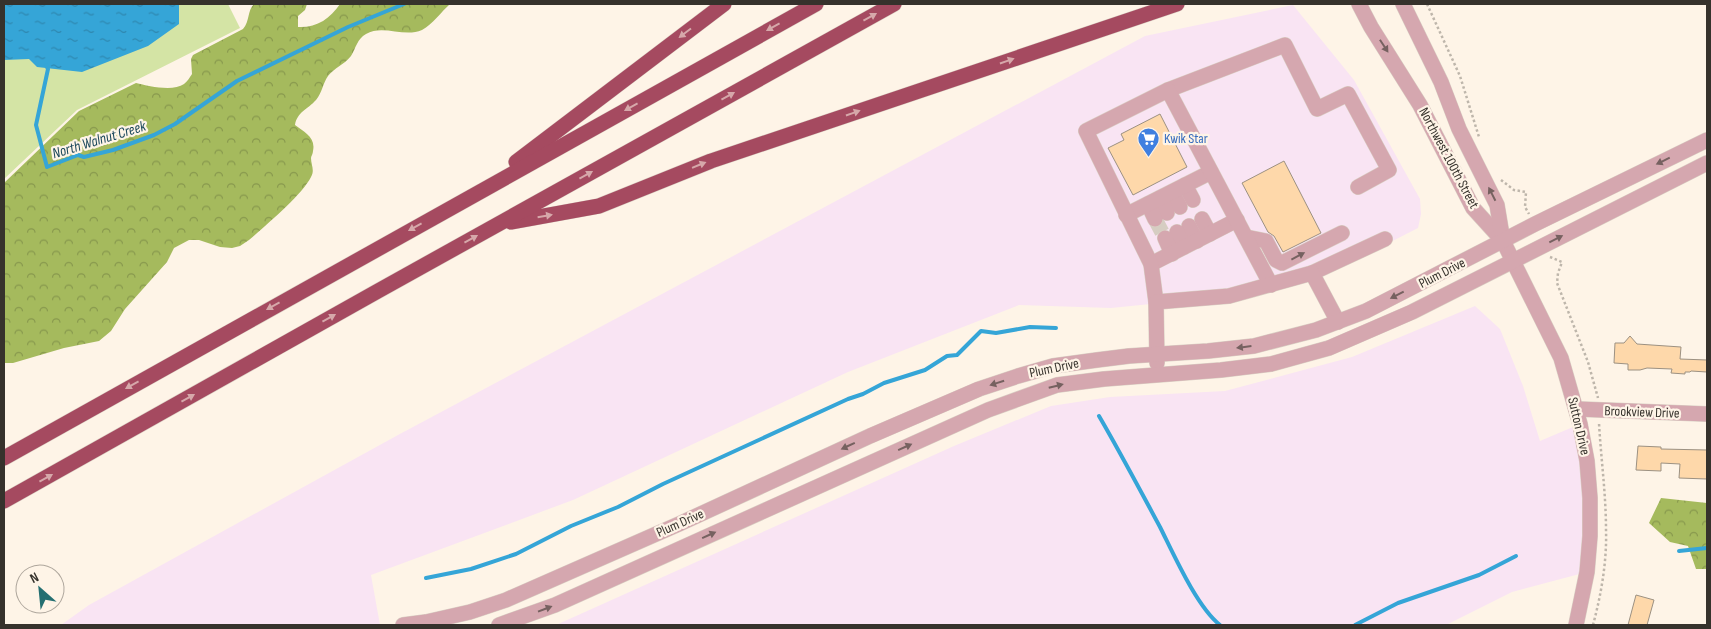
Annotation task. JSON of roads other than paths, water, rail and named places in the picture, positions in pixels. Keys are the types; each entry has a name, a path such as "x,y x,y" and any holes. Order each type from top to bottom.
{"highway":[{"path":"473,195 724,4"},
{"path":"4,458 816,4"},
{"path":"4,502 894,4"},
{"path":"498,224 599,206 711,161 1176,4"}],"street":[{"name":"Northwest 100th Street","path":"1359,4 1371,27 1420,105 1473,208 1503,241"},
{"name":"Northwest 100th Street","path":"1403,4 1441,82 1459,129 1497,205 1503,241"},
{"path":"1157,375 1156,302 1151,264 1086,131 1168,90 1286,44 1317,108 1348,94 1389,170 1358,187"},
{"path":"1168,90 1271,285"},
{"name":"Plum Drive","path":"403,625 470,612 506,600 979,389 1053,366 1129,356 1208,352 1254,346 1316,330 1338,322 1366,311 1707,140"},
{"name":"Plum Drive","path":"499,625 555,605 1023,396 1058,385 1104,379 1271,364 1329,348 1412,312 1707,163"},
{"path":"1126,215 1211,172"},
{"path":"1166,195 1174,210 1166,195"},
{"path":"1151,264 1237,220"},
{"path":"1191,244 1183,229 1191,244"},
{"path":"1246,237 1266,241 1276,260 1282,263 1342,232"},
{"path":"1156,302 1229,296 1271,285 1312,273 1385,239"},
{"name":"Sutton Drive","path":"1503,241 1561,358 1577,410 1587,461 1590,498 1590,536 1587,572 1576,625"},
{"path":"1312,273 1338,322"},
{"name":"Brookview Drive","path":"1577,410 1707,414"},
{"path":"670,528 680,548"}],"water":[{"path":"4,4 179,4 179,24 148,46 82,72 37,67 29,59 4,60"}],"waterway":[{"name":"North Walnut Creek","path":"46,65 48,69 36,125 47,167 78,155 84,157 113,150 154,135 175,124 237,81 348,27 404,4"},
{"path":"426,578 471,569 516,554 571,526 618,507 663,484 848,399 863,394 884,383 925,370 947,356 957,355 981,331 996,333 1030,327 1056,328"},
{"path":"1099,416 1187,580 1211,617 1220,625"},
{"path":"1679,551 1707,548"},
{"path":"1355,625 1398,603 1479,575 1516,556"}],"tunnel":[{"path":"1155,219 1165,238"}],"place":[{"name":"Kwik Star","path":"1148,157"}]}
